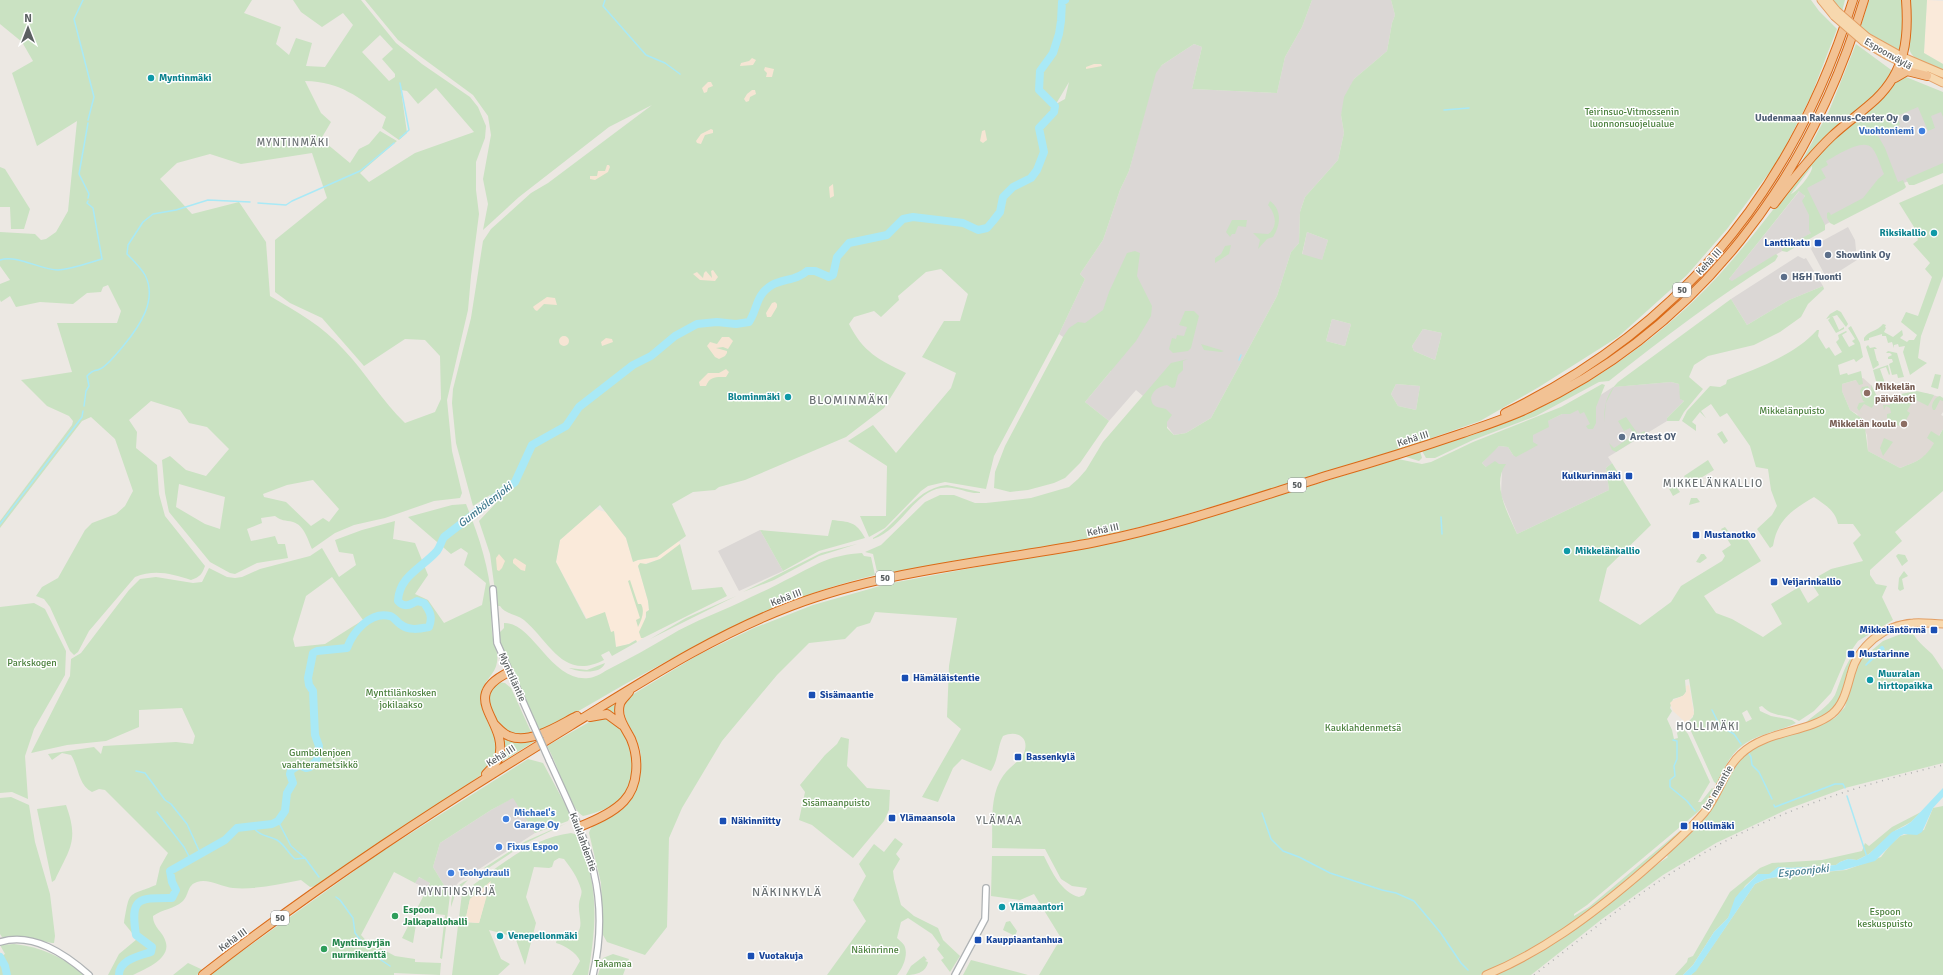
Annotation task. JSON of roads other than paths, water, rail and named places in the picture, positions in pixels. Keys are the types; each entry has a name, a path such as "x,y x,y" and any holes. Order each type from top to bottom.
{"highway":[{"path":"1846,23 1850,0"},
{"name":"Kehä III","path":"1459,434 1523,404 1597,361 1659,312 1710,262 1755,206 1790,150 1822,88 1853,0"},
{"name":"Kehä III","path":"203,975 358,863 479,782 635,686 688,655 744,626 831,592 902,574 1057,549 1135,533 1459,434 1526,409 1584,379 1615,359 1666,320 1717,269 1750,229 1783,182 1815,126 1840,71 1864,0"},
{"path":"1893,80 1902,60 1907,22 1906,0"},
{"path":"1750,229 1764,218 1818,151 1836,132 1876,99 1893,80 1902,73 1908,71 1927,76"},
{"path":"479,782 498,758 500,746 494,724 486,706 486,690 493,681 509,672"},
{"path":"578,825 612,810 626,799 633,784 636,774 635,750 624,726 619,710 620,704 635,686"},
{"path":"494,724 510,737 524,738 546,731 580,714 597,709"},
{"path":"580,720 607,714 624,726"}],"main road":[{"name":"Espoonväylä","path":"1821,0 1866,39 1927,76 1943,83"},
{"name":"Espoonväylä","path":"1828,0 1835,13"},
{"name":"Espoonväylä","path":"1902,60 1943,74"},
{"name":"Iso maantie","path":"1486,975 1524,958 1576,925 1646,868 1703,814 1719,791 1735,759 1749,747 1768,738 1817,722 1831,715 1841,703 1856,659 1862,651 1879,635 1905,624 1943,624"}],"street":[{"name":"Mynttiläntie","path":"493,590 497,641 509,672 549,760"},
{"name":"Kauklahdentie","path":"549,760 578,825 592,861 599,903 600,928 593,975"},
{"path":"955,975 985,919 986,888"},
{"path":"0,942 18,940 51,948 67,957 88,975"}],"water":[{"path":"1881,646 1885,649 1866,666 1865,665"},
{"name":"Espoonjoki","path":"1943,788 1943,797 1933,808 1922,832 1917,835 1904,834 1900,836 1875,861 1843,870 1766,879 1755,884 1696,971 1691,975 1683,975 1693,965 1714,932 1728,918 1735,898 1758,874 1769,874 1778,867 1799,868 1836,865 1848,859 1857,860 1869,854 1892,832 1911,822"}],"waterway":[{"path":"83,0 74,19 94,97 88,120"},
{"path":"605,0 603,6 646,55 665,63 680,74"},
{"name":"Gumbölenjoki","path":"119,975 122,966 130,959 151,952 152,947 136,935 134,913 139,902 151,898 172,898 176,890 172,882 170,871 225,840 237,828 272,824 278,821 285,811 287,793 293,783 290,774 291,770 299,765 306,768 310,767 317,760 319,746 315,735 313,691 309,685 308,678 313,653 317,651 347,648 353,636 363,624 383,615 393,617 403,626 410,629 429,627 431,620 430,614 424,603 417,601 409,605 403,605 398,601 399,592 402,585 412,573 437,551 444,537 515,482 532,445 566,426 579,407 633,365 651,356 675,336 697,324 717,322 736,324 749,322 762,293 772,285 795,278 807,271 815,271 829,277 833,275 837,257 849,243 887,235 903,219 913,217 963,223 978,230 987,228 1000,212 1003,197 1013,187 1031,178 1037,170 1044,152 1039,128 1054,112 1055,106 1039,90 1040,71 1053,53 1059,34 1062,2 1065,0"},
{"path":"400,83 409,130 400,138"},
{"path":"1444,110 1469,108"},
{"path":"88,123 79,174 89,194 88,198"},
{"path":"258,203 286,205 360,171 394,143"},
{"path":"84,406 86,391 89,386 87,376 109,362 130,338 141,322 145,313 149,294 148,284 145,275 127,254 128,245 143,222 153,214 176,210 208,200 250,202"},
{"path":"0,260 14,259 44,268 58,270 75,267 102,259 93,208 87,203 88,201"},
{"path":"1239,360 1241,355"},
{"path":"0,524 82,417 83,411"},
{"path":"1441,517 1442,534"},
{"path":"1712,710 1720,726 1734,734 1741,744"},
{"path":"1673,740 1677,741 1677,759 1674,766 1675,776 1670,780 1670,787 1687,801 1695,811"},
{"path":"1748,752 1751,757 1752,765 1759,772 1772,799"},
{"path":"136,771 145,773 165,800 171,804 187,824 201,855"},
{"path":"1774,805 1775,807 1835,784 1843,784 1845,788"},
{"path":"1847,796 1867,857"},
{"path":"157,812 184,847 191,860"},
{"path":"1262,813 1271,839 1283,851 1299,857 1330,873 1396,893 1414,901 1440,932 1461,963 1468,970"},
{"path":"278,821 291,846 305,858 319,877"},
{"path":"252,826 261,834 280,842 295,859 305,858"},
{"path":"336,897 340,900 353,918 355,933 366,947"},
{"path":"375,956 390,966"},
{"path":"0,957 5,966 7,975"}],"railway":[{"path":"1534,975 1652,886 1723,842 1753,827 1815,802 1878,782 1943,765"}],"place":[{"name":"Myntinmäki","path":"151,78"},
{"name":"Uudenmaan Rakennus-Center Oy","path":"1906,118"},
{"name":"Vuohtoniemi","path":"1922,131"},
{"name":"Riksikallio","path":"1934,233"},
{"name":"Lanttikatu","path":"1818,243"},
{"name":"Showlink Oy","path":"1828,255"},
{"name":"H&H Tuonti","path":"1784,277"},
{"name":"Mikkelän päiväkoti","path":"1867,393"},
{"name":"Blominmäki","path":"788,397"},
{"name":"Mikkelän koulu","path":"1904,424"},
{"name":"Arctest OY","path":"1622,437"},
{"name":"Kulkurinmäki","path":"1629,476"},
{"name":"Mustanotko","path":"1696,535"},
{"name":"Mikkelänkallio","path":"1567,551"},
{"name":"Veijarinkallio","path":"1774,582"},
{"name":"Mikkeläntörmä","path":"1934,630"},
{"name":"Mustarinne","path":"1851,654"},
{"name":"Hämäläistentie","path":"905,678"},
{"name":"Muuralan hirttopaikka","path":"1870,680"},
{"name":"Sisämaantie","path":"812,695"},
{"name":"Bassenkylä","path":"1018,757"},
{"name":"Ylämaansola","path":"892,818"},
{"name":"Michael's Garage Oy","path":"506,819"},
{"name":"Näkinniitty","path":"723,821"},
{"name":"Hollimäki","path":"1684,826"},
{"name":"Fixus Espoo","path":"499,847"},
{"name":"Teohydrauli","path":"451,873"},
{"name":"Ylämaantori","path":"1002,907"},
{"name":"Espoon Jalkapallohalli","path":"395,916"},
{"name":"Venepellonmäki","path":"500,936"},
{"name":"Kauppiaantanhua","path":"978,940"},
{"name":"Myntinsyrjän nurmikenttä","path":"324,949"},
{"name":"Vuotakuja","path":"751,956"}],"district":[{"name":"MYNTINMÄKI","path":"293,142"},
{"name":"BLOMINMÄKI","path":"849,400"},
{"name":"MIKKELÄNKALLIO","path":"1713,483"},
{"name":"HOLLIMÄKI","path":"1708,726"},
{"name":"YLÄMAA","path":"999,820"},
{"name":"MYNTINSYRJÄ","path":"457,891"},
{"name":"NÄKINKYLÄ","path":"787,892"}],"park label":[{"name":"Teirinsuo-Vitmossenin luonnonsuojelualue","path":"1632,118"},
{"name":"Mikkelänpuisto","path":"1792,411"},
{"name":"Parkskogen","path":"32,663"},
{"name":"Mynttilänkosken jokilaakso","path":"401,698"},
{"name":"Kauklahdenmetsä","path":"1363,728"},
{"name":"Gumbölenjoen vaahterametsikkö","path":"320,758"},
{"name":"Sisämaanpuisto","path":"836,803"},
{"name":"Espoon keskuspuisto","path":"1885,918"},
{"name":"Näkinrinne","path":"875,950"},
{"name":"Takamaa","path":"613,964"}]}
